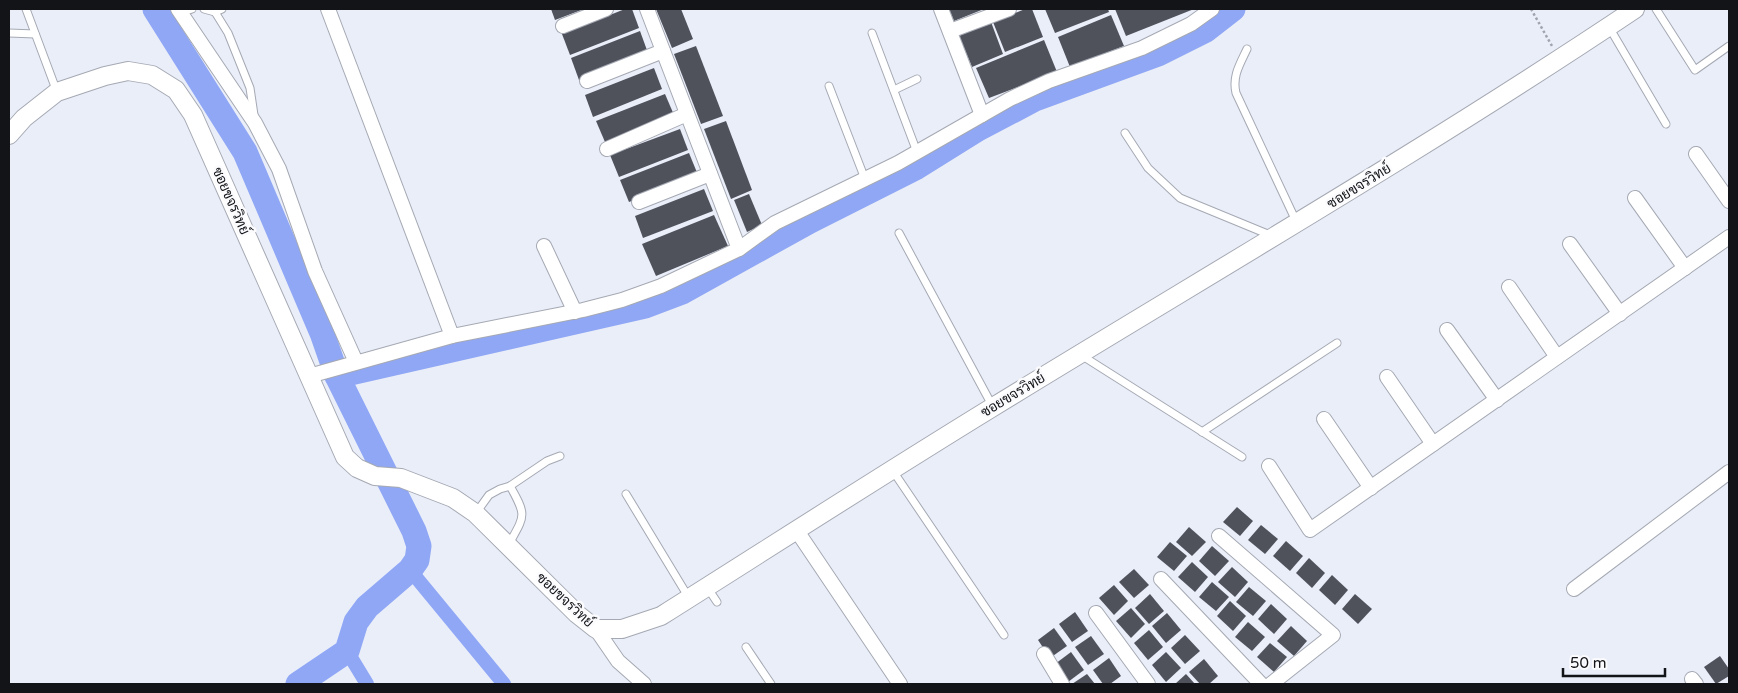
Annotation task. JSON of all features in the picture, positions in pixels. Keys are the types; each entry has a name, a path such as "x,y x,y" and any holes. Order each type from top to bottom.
{"street":[{"path":"328,9 452,336"},
{"path":"563,26 606,9"},
{"path":"648,9 739,249"},
{"path":"942,9 982,115"},
{"path":"950,32 1009,9"},
{"path":"315,375 452,336 574,312 622,300 661,286 739,249 775,223 917,152 1010,99 1049,82 1142,48 1191,24 1212,9"},
{"name":"ซอยขจรวิทย์","path":"9,136 24,118 57,92 105,76 128,70 152,75 176,90 193,115 315,375 345,457 357,468 375,476 401,478 453,498 475,514 577,614 596,629 622,629 661,616 690,598 712,594 797,531 893,470 993,407 1434,140 1635,9"},
{"path":"183,10 255,123 279,169 315,271 356,362"},
{"path":"587,80 663,51"},
{"path":"607,149 687,114"},
{"path":"1696,154 1729,201"},
{"path":"639,202 710,174"},
{"path":"1635,198 1685,268"},
{"path":"1269,466 1310,530 1729,237"},
{"path":"1570,244 1620,314"},
{"path":"544,246 574,312"},
{"path":"1509,287 1557,357"},
{"path":"1447,330 1497,400"},
{"path":"1387,377 1433,444"},
{"path":"1324,419 1371,488"},
{"path":"1574,589 1729,472"},
{"path":"797,531 900,684"},
{"path":"1219,536 1333,635 1271,684"},
{"path":"1161,579 1261,684"},
{"path":"1096,613 1148,684"},
{"path":"596,629 618,661 644,684"},
{"path":"1044,654 1062,684"}],"lane":[{"path":"26,9 57,92"},
{"path":"204,9 218,10 250,88 255,123"},
{"path":"1656,9 1695,70 1729,46"},
{"path":"1608,26 1666,124"},
{"path":"9,33 35,34"},
{"path":"872,33 917,152"},
{"path":"1247,49 1236,75 1234,84 1236,93 1297,224"},
{"path":"894,90 917,79"},
{"path":"828,86 865,179"},
{"path":"1125,133 1148,168 1180,198 1275,237"},
{"path":"899,233 993,407"},
{"path":"1202,432 1337,344"},
{"path":"1080,355 1242,457"},
{"path":"475,514 489,495 510,486 547,461 560,456"},
{"path":"893,470 1004,635"},
{"path":"508,546 523,518 522,510 510,486"},
{"path":"626,494 690,598"},
{"path":"746,647 771,684"}],"path":[{"path":"1531,9 1558,58"}],"building":[{"path":"551,9 584,9 555,20"},
{"path":"625,9 632,9 639,28 570,55 562,34"},
{"path":"656,9 681,9 693,39 672,48"},
{"path":"949,9 984,9 954,21"},
{"path":"1025,9 1032,9 1043,37 1005,52 993,22"},
{"path":"1045,9 1108,9 1109,12 1055,33"},
{"path":"1115,9 1194,9 1126,36"},
{"path":"1111,15 1124,46 1070,67 1058,37"},
{"path":"991,22 1003,54 972,67 959,36"},
{"path":"640,31 648,53 579,80 571,58"},
{"path":"1044,40 1057,72 989,98 976,68"},
{"path":"696,46 723,116 701,124 674,54"},
{"path":"654,68 662,89 593,117 585,95"},
{"path":"665,94 674,115 605,142 596,121"},
{"path":"726,121 752,190 731,199 704,129"},
{"path":"680,129 688,150 619,177 610,155"},
{"path":"689,153 698,175 629,202 620,180"},
{"path":"704,189 713,211 643,238 635,216"},
{"path":"749,194 762,225 747,232 734,200"},
{"path":"714,215 728,246 656,276 642,244"},
{"path":"1237,507 1253,521 1240,536 1223,522"},
{"path":"1261,525 1278,539 1265,554 1248,540"},
{"path":"1189,527 1206,542 1192,556 1176,542"},
{"path":"1286,541 1303,556 1290,571 1273,556"},
{"path":"1170,542 1187,556 1174,571 1157,557"},
{"path":"1212,546 1229,561 1215,576 1199,561"},
{"path":"1309,558 1325,573 1312,588 1296,573"},
{"path":"1192,562 1208,577 1195,592 1178,577"},
{"path":"1232,567 1248,582 1235,597 1218,582"},
{"path":"1134,569 1149,585 1134,598 1119,582"},
{"path":"1332,575 1348,590 1335,605 1319,590"},
{"path":"1212,582 1229,597 1216,611 1199,597"},
{"path":"1114,585 1128,601 1114,615 1099,598"},
{"path":"1249,587 1266,601 1253,616 1236,602"},
{"path":"1150,594 1164,611 1149,624 1135,608"},
{"path":"1355,594 1372,609 1358,624 1342,609"},
{"path":"1230,601 1246,616 1233,631 1217,616"},
{"path":"1271,604 1287,619 1274,634 1258,619"},
{"path":"1131,608 1145,624 1131,638 1116,621"},
{"path":"1075,612 1088,631 1072,642 1059,624"},
{"path":"1167,613 1181,630 1166,643 1152,626"},
{"path":"1248,622 1265,637 1252,651 1235,637"},
{"path":"1291,626 1307,641 1294,656 1277,641"},
{"path":"1054,628 1067,646 1050,658 1038,640"},
{"path":"1149,630 1163,647 1148,660 1134,643"},
{"path":"1185,635 1200,651 1185,664 1171,648"},
{"path":"1091,636 1104,654 1088,665 1075,647"},
{"path":"1270,643 1287,657 1274,672 1257,657"},
{"path":"1071,652 1084,670 1068,682 1055,664"},
{"path":"1166,652 1181,668 1166,682 1152,665"},
{"path":"1720,656 1729,669 1729,676 1716,684 1704,667"},
{"path":"1109,658 1121,676 1110,684 1103,684 1093,670"},
{"path":"1204,659 1218,676 1209,684 1200,684 1189,672"},
{"path":"1087,674 1095,684 1072,684"},
{"path":"1186,674 1195,684 1175,684"}],"waterway":[{"path":"155,9 245,152 322,333 337,376 414,531 419,546 417,560 410,570 367,607 356,622 347,651 298,684"},
{"path":"337,376 645,306 682,292 810,221 917,167 978,129 1035,99 1158,54 1206,30 1233,9"},
{"path":"410,570 504,684"},
{"path":"347,651 367,684"}]}
